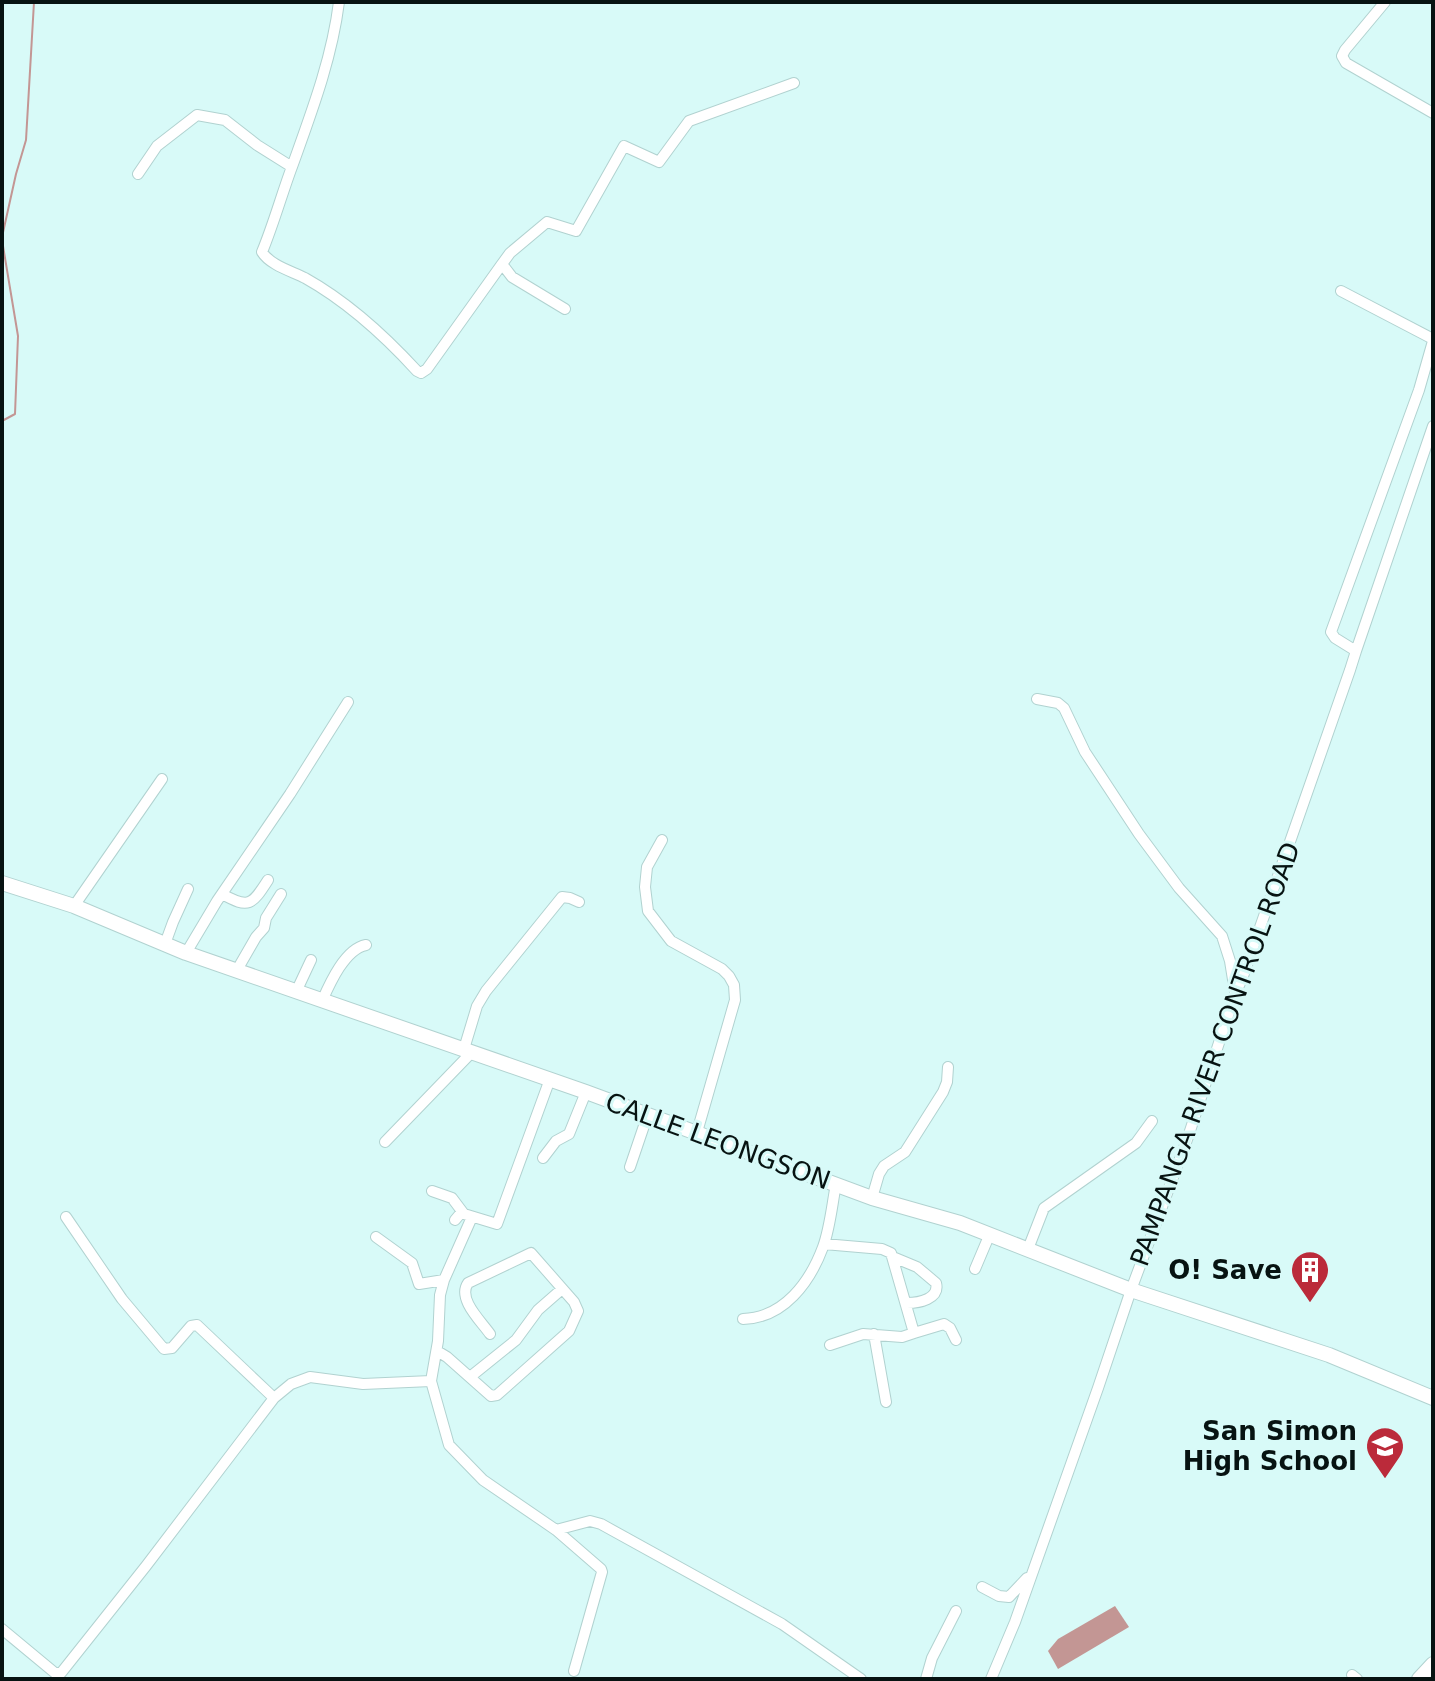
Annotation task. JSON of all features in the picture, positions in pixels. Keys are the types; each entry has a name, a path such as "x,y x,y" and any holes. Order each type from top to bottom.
{"main road":[{"name":"CALLE LEONGSON","path":"2,883 74,906 186,953 550,1079 872,1198 960,1223 1131,1290 1329,1355 1433,1398"},
{"path":"1419,1679 1433,1664"}],"street":[{"path":"339,2 316,104 262,252 269,260 308,280 359,314 421,373 522,241 547,222 576,231 624,146 659,162 689,121 794,83"},
{"path":"1385,2 1345,50 1343,60 1433,113"},
{"path":"138,174 157,146 197,115 225,120 292,167"},
{"path":"502,264 512,277 565,309"},
{"path":"1341,291 1433,340 1419,390 1331,632 1356,651"},
{"name":"PAMPANGA RIVER CONTROL ROAD","path":"991,1679 1015,1622 1188,1137 1433,426"},
{"path":"1037,699 1058,703 1064,708 1085,752 1139,834 1179,888 1222,936 1235,994"},
{"path":"186,953 348,702"},
{"path":"74,906 162,779"},
{"path":"662,840 647,867 645,887 648,911 671,941 722,969 734,985 735,993 725,1039 697,1132"},
{"path":"222,894 241,904 248,904 253,902 268,880"},
{"path":"165,944 188,889"},
{"path":"237,970 281,894"},
{"path":"385,1142 468,1050 477,1006 514,955 562,897 579,902"},
{"path":"322,1001 351,953 366,945"},
{"path":"296,992 311,960"},
{"path":"872,1198 884,1166 905,1152 943,1092 948,1067"},
{"path":"463,1217 497,1224 550,1079"},
{"path":"543,1158 556,1141 569,1134 586,1092"},
{"path":"630,1167 648,1114"},
{"path":"1028,1249 1044,1208 1136,1143 1152,1121"},
{"path":"743,1319 769,1315 788,1301 811,1274 824,1244 836,1184"},
{"path":"432,1191 452,1198 463,1217 440,1295 437,1351 431,1381 449,1445 483,1480 556,1530 602,1572 574,1671"},
{"path":"66,1217 122,1299 164,1349 172,1348 191,1326 197,1325 274,1398"},
{"path":"975,1269 989,1236"},
{"path":"376,1237 414,1265 419,1284 443,1283 464,1291"},
{"path":"824,1244 882,1249 891,1253 914,1333"},
{"path":"437,1351 491,1396 497,1395 569,1331 578,1311 574,1302 531,1253 468,1283 464,1291 468,1303 490,1334"},
{"path":"893,1257 917,1267 936,1283 932,1297 907,1303"},
{"path":"470,1377 516,1340 529,1321 562,1289"},
{"path":"830,1345 863,1334 902,1337 944,1324 956,1340"},
{"path":"874,1334 886,1402"},
{"path":"2,1629 55,1673 61,1673 274,1398 291,1384 310,1377 363,1384 431,1381"},
{"path":"556,1530 590,1521 601,1524 782,1624 861,1679"},
{"path":"982,1587 1004,1598 1011,1596 1029,1579"},
{"path":"926,1679 932,1658 956,1611"}],"shaded area":[{"path":"1115,1606 1129,1627 1058,1669 1048,1651 1058,1639"}],"waterway":[{"path":"2,237 26,140 34,2"},
{"path":"2,240 18,336 15,414 2,421"}],"place":[{"name":"O! Save","path":"1310,1304"},
{"name":"San Simon High School","path":"1385,1480"}]}
